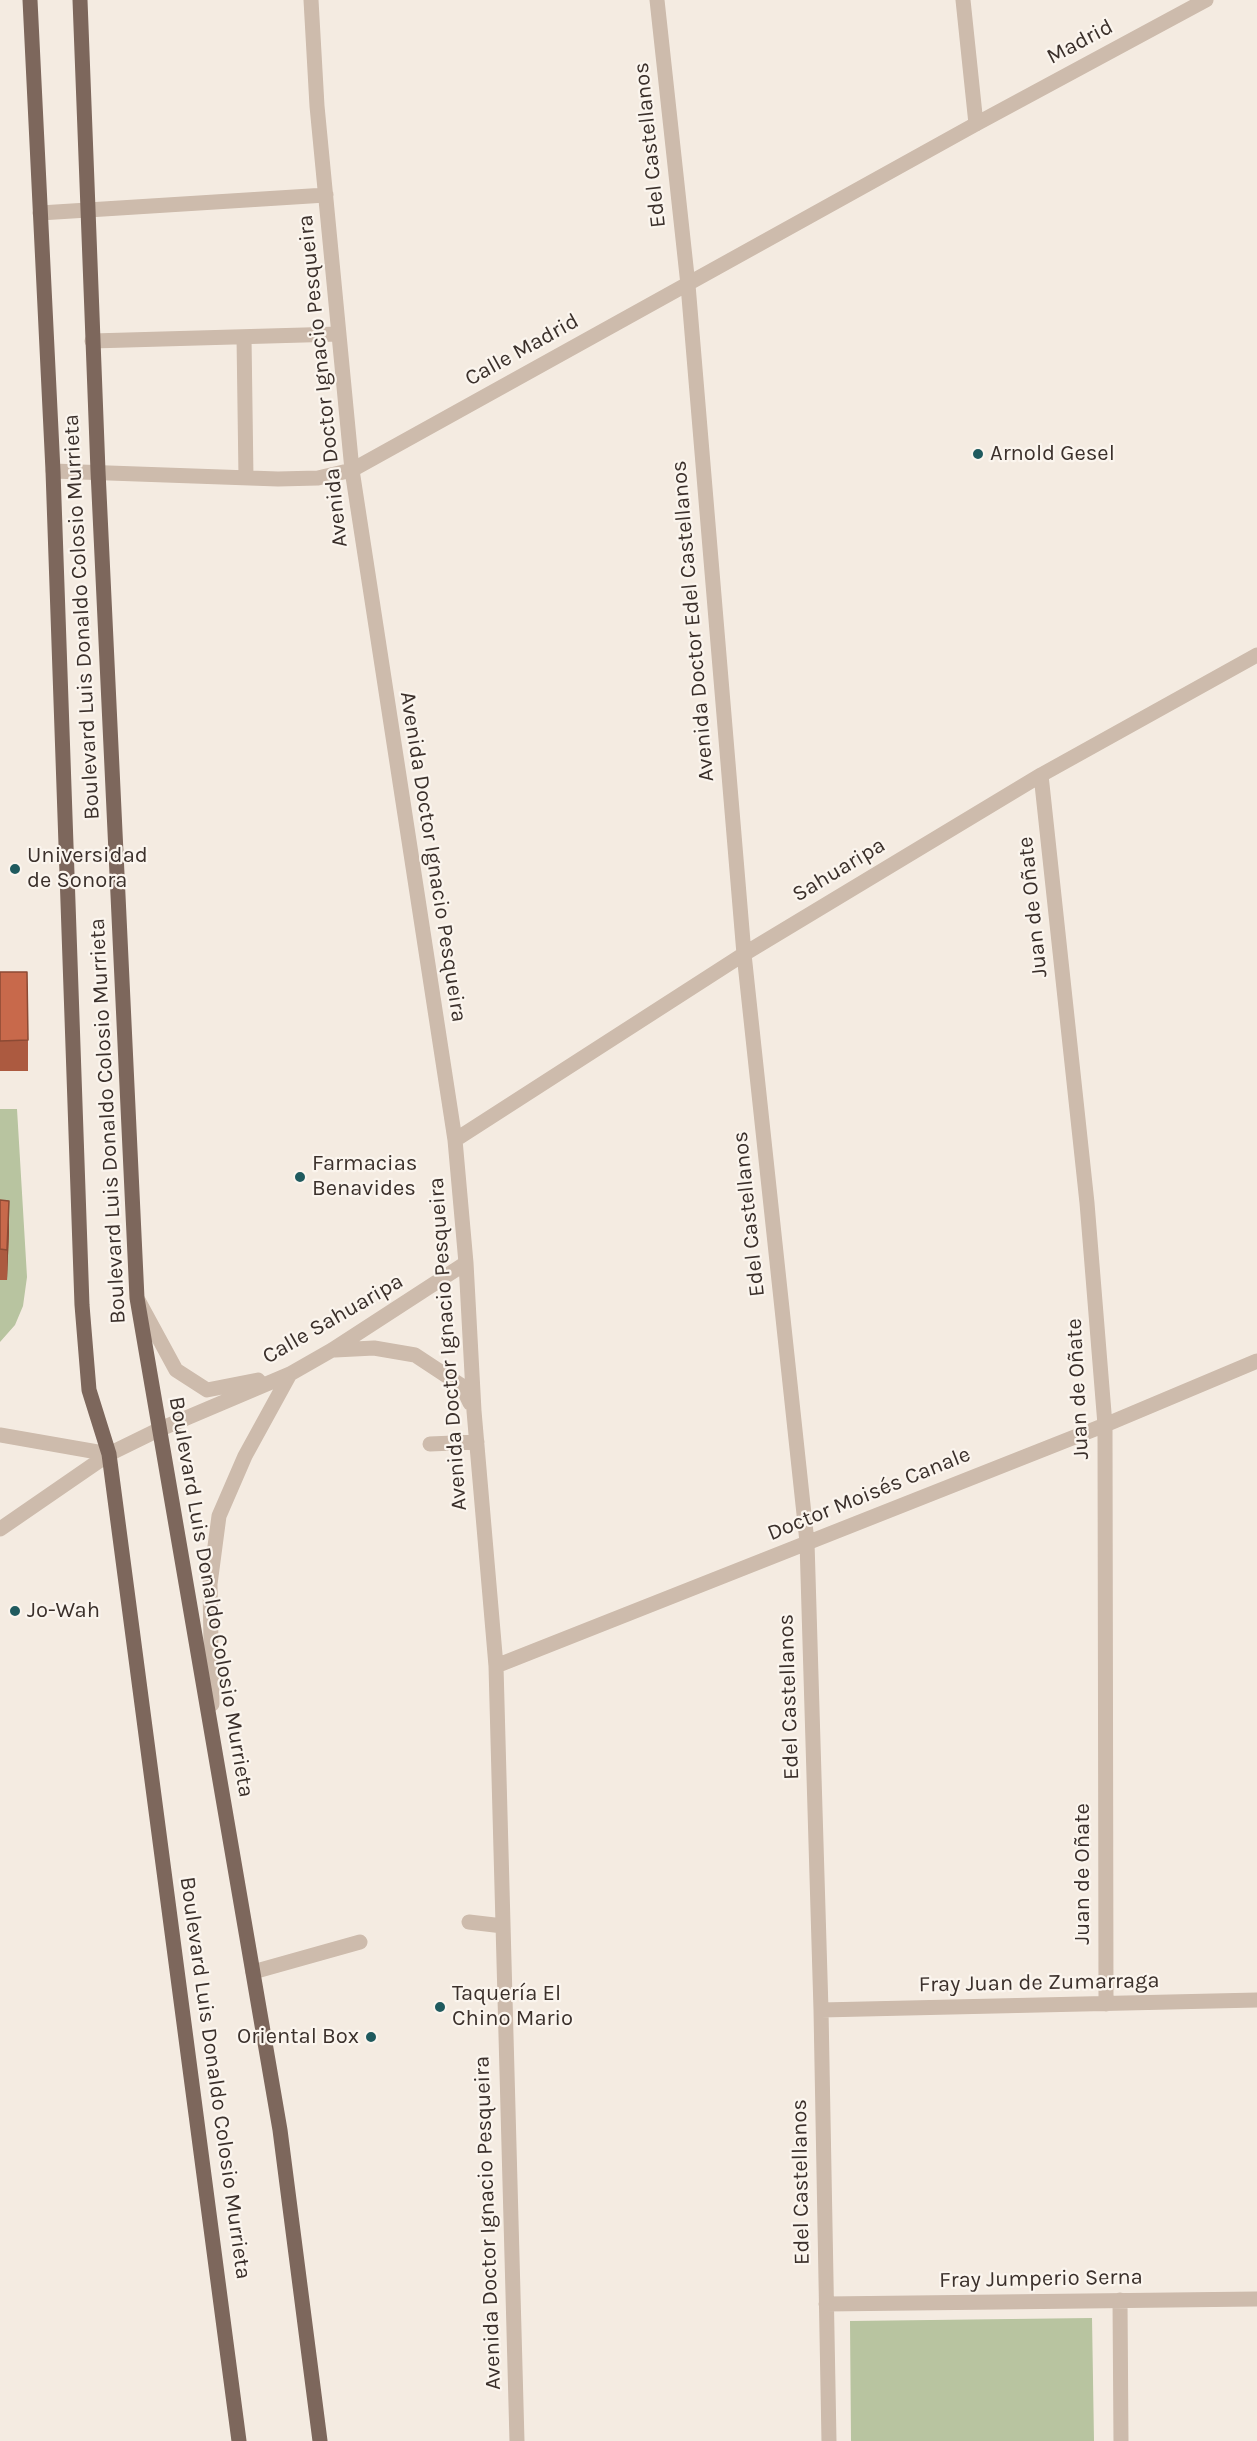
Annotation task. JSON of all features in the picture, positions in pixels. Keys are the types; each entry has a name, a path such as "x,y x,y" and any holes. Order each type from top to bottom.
{"main road":[{"name":"Boulevard Luis Donaldo Colosio Murrieta","path":"30,0 53,471 82,1305 89,1390 109,1454 239,2441"},
{"name":"Boulevard Luis Donaldo Colosio Murrieta","path":"80,0 98,471 137,1298 281,2142 320,2441"}],"street":[{"name":"Avenida Doctor Ignacio Pesqueira","path":"311,0 326,195 352,470 454,1140 466,1263 474,1411 495,1666 517,2441"},
{"name":"Edel Castellanos","path":"657,0 688,285"},
{"path":"963,0 976,124"},
{"name":"Madrid","path":"976,124 1206,0"},
{"name":"Calle Madrid","path":"53,471 246,478 318,478 352,470 976,124"},
{"path":"40,213 87,208 326,195"},
{"name":"Avenida Doctor Edel Castellanos","path":"688,285 744,954"},
{"path":"93,340 339,334"},
{"path":"244,337 246,478"},
{"name":"Sahuaripa","path":"454,1140 744,954 1041,775 1257,655"},
{"name":"Juan de Oñate","path":"1041,775 1087,1203 1105,1425 1106,2004"},
{"name":"Edel Castellanos","path":"744,954 807,1542 821,2010 829,2441"},
{"name":"Calle Sahuaripa","path":"0,1529 109,1454 158,1430 290,1374 332,1350 466,1263"},
{"path":"137,1298 176,1370 207,1390 290,1374"},
{"path":"332,1350 374,1348 415,1355 462,1386 474,1411"},
{"name":"Doctor Moisés Canale","path":"495,1666 1105,1425 1257,1361"},
{"path":"213,1734 210,1584 219,1516 245,1456 290,1374"},
{"path":"0,1435 109,1454"},
{"path":"430,1444 477,1442"},
{"path":"469,1922 503,1926"},
{"path":"253,1972 360,1942"},
{"name":"Fray Juan de Zumarraga","path":"821,2010 1257,2000"},
{"name":"Fray Jumperio Serna","path":"826,2304 1257,2299"},
{"path":"1120,2300 1121,2441"}],"green space":[{"path":"0,1109 17,1109 27,1277 23,1306 15,1325 0,1342"},
{"path":"1092,2318 1094,2441 851,2441 850,2321"}],"building":[{"path":"0,972 27,972 28,1040 0,1041"},
{"path":"0,1200 9,1201 7,1250 0,1249"}],"place":[{"name":"Arnold Gesel","path":"978,454"},
{"name":"Universidad de Sonora","path":"15,869"},
{"name":"Farmacias Benavides","path":"300,1177"},
{"name":"Jo-Wah","path":"15,1611"},
{"name":"Taquería El Chino Mario","path":"440,2007"},
{"name":"Oriental Box","path":"371,2037"}]}
